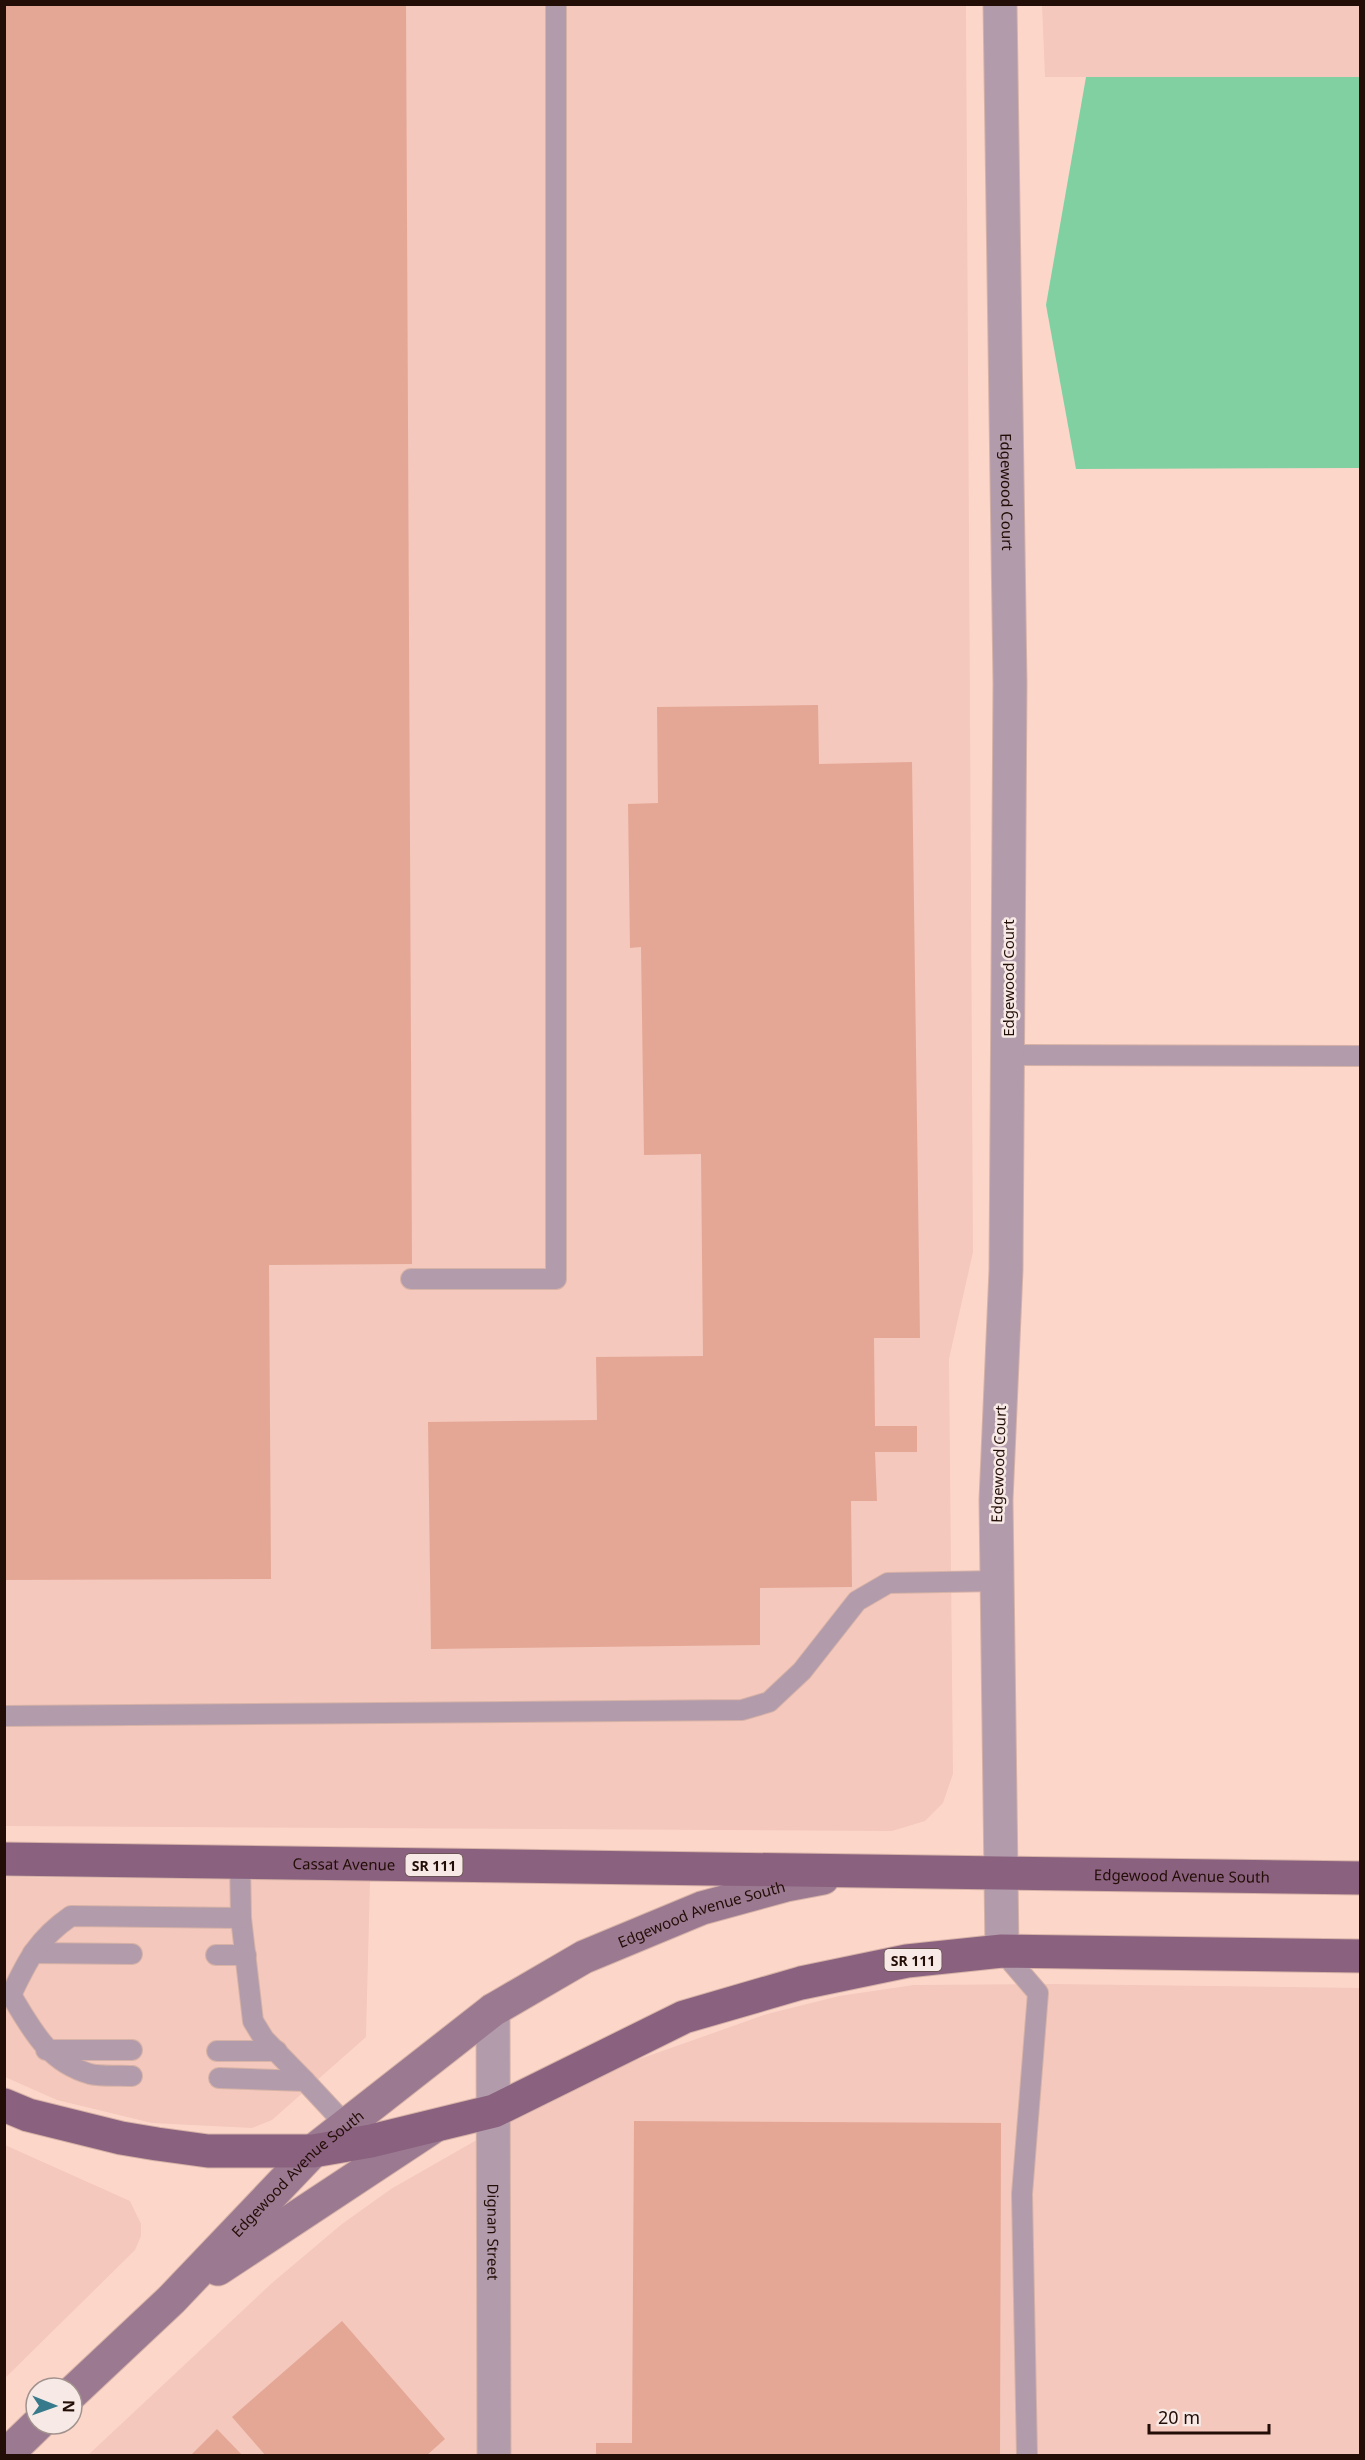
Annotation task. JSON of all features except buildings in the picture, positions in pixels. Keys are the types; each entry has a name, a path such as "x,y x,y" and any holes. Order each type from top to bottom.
{"main road":[{"name":"Cassat Avenue","path":"4,1859 863,1871"},
{"name":"Edgewood Avenue South","path":"84,2381 171,2300 313,2151 493,2010 584,1957 702,1908 786,1885 863,1871 1360,1878"},
{"name":"Edgewood Avenue South","path":"171,2300 435,2126 494,2111 684,2017 801,1983 907,1961 1002,1951 1360,1956"},
{"name":"SR 111","path":"4,2105 28,2115 122,2138 208,2151 313,2151 371,2141 435,2126"}],"street":[{"name":"Edgewood Court","path":"1000,4 1010,683 1006,1270 996,1500 1002,1951"},
{"name":"Dignan Street","path":"493,2010 494,2456"}],"lane":[{"path":"411,1279 556,1279 555,4"},
{"path":"1009,1055 1360,1056"},
{"path":"4,1716 742,1710 770,1702 802,1671 857,1600 888,1583 997,1581"},
{"path":"240,1862 241,1918 252,2021 264,2039 346,2125"},
{"path":"132,2076 91,2074 56,2059 46,2050 8,1995 33,1953 48,1932 71,1916 241,1918"},
{"path":"1002,1951 1038,1993 1022,2194 1027,2456"},
{"path":"33,1953 132,1954"},
{"path":"216,1955 246,1955"},
{"path":"46,2050 132,2050"},
{"path":"217,2051 277,2051"},
{"path":"219,2078 305,2081"}],"shaded area":[{"path":"5,5 966,5 973,1252 949,1359 953,1774 943,1803 925,1821 892,1831 5,1826"},
{"path":"1042,5 1360,5 1360,77 1045,77"},
{"path":"5,1877 370,1881 366,2037 272,2120 252,2128 152,2123 57,2100 5,2077"},
{"path":"1052,1984 1360,1988 1360,2455 87,2456 272,2283 342,2224 391,2189 536,2106 617,2067 767,2014 839,1996 914,1985"},
{"path":"5,2145 130,2201 141,2224 141,2236 135,2250 5,2378"}],"green space":[{"path":"1086,77 1360,77 1360,468 1076,469 1046,305"}]}
